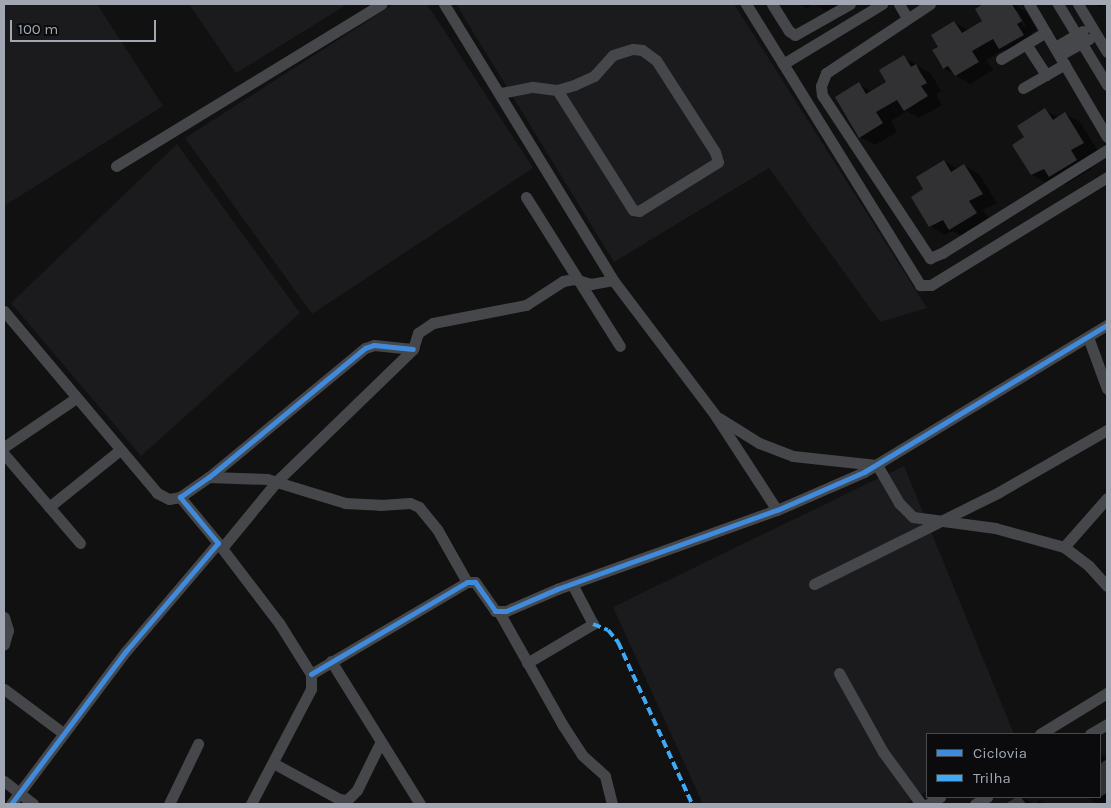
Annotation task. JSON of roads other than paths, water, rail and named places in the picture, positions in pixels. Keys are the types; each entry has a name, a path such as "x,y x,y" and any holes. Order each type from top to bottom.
{"street":[{"path":"116,166 381,4"},
{"path":"444,4 501,93 612,280 715,416 777,510"},
{"path":"746,4 920,285 931,285 1107,177"},
{"path":"772,4 789,31 795,35 850,4"},
{"path":"783,64 882,4"},
{"path":"899,4 907,18"},
{"path":"930,4 826,73 822,95 930,258 951,248 1107,150"},
{"path":"1029,4 1107,136"},
{"path":"1058,4 1107,85"},
{"path":"1078,4 1107,52"},
{"path":"1023,88 1046,75 1060,55 1079,38 1094,31"},
{"path":"1001,59 1046,32"},
{"path":"1026,44 1046,75"},
{"path":"501,93 543,86 557,90 594,76 613,56 624,51 633,49 649,53 715,152 718,162 639,211 633,210 557,90"},
{"path":"526,197 620,346"},
{"path":"10,804 62,734 220,545 277,481 413,349 418,333 433,323 467,315 504,312 526,305 562,281 579,281 591,284 612,280"},
{"path":"4,311 157,493 169,499 180,497 209,477 365,348 374,345 413,349"},
{"path":"499,612 777,510 876,464 1107,325"},
{"path":"1088,336 1102,364 1107,389"},
{"path":"4,447 76,398"},
{"path":"715,416 759,443 793,456 876,464"},
{"path":"814,584 935,521 999,492 1107,430"},
{"path":"49,507 120,450"},
{"path":"4,454 80,543"},
{"path":"876,464 899,503 913,517 995,528 1064,547 1089,566 1107,586"},
{"path":"209,477 277,481 345,503 380,506 410,503 419,507 437,529 467,582"},
{"path":"180,497 220,545 280,624 311,674 311,689 251,804"},
{"path":"1064,547 1107,498"},
{"path":"311,674 467,582 475,582 490,605 499,612 582,755 605,776 612,804"},
{"path":"527,663 593,624 572,584"},
{"path":"4,617 8,630 4,644"},
{"path":"331,661 380,743 420,804"},
{"path":"839,673 883,752 921,804"},
{"path":"4,689 62,734"},
{"path":"1044,733 1107,693"},
{"path":"1092,733 1107,724"},
{"path":"273,762 339,799 347,800 357,790 380,743"},
{"path":"169,804 198,744"},
{"path":"4,781 32,804"}]}
